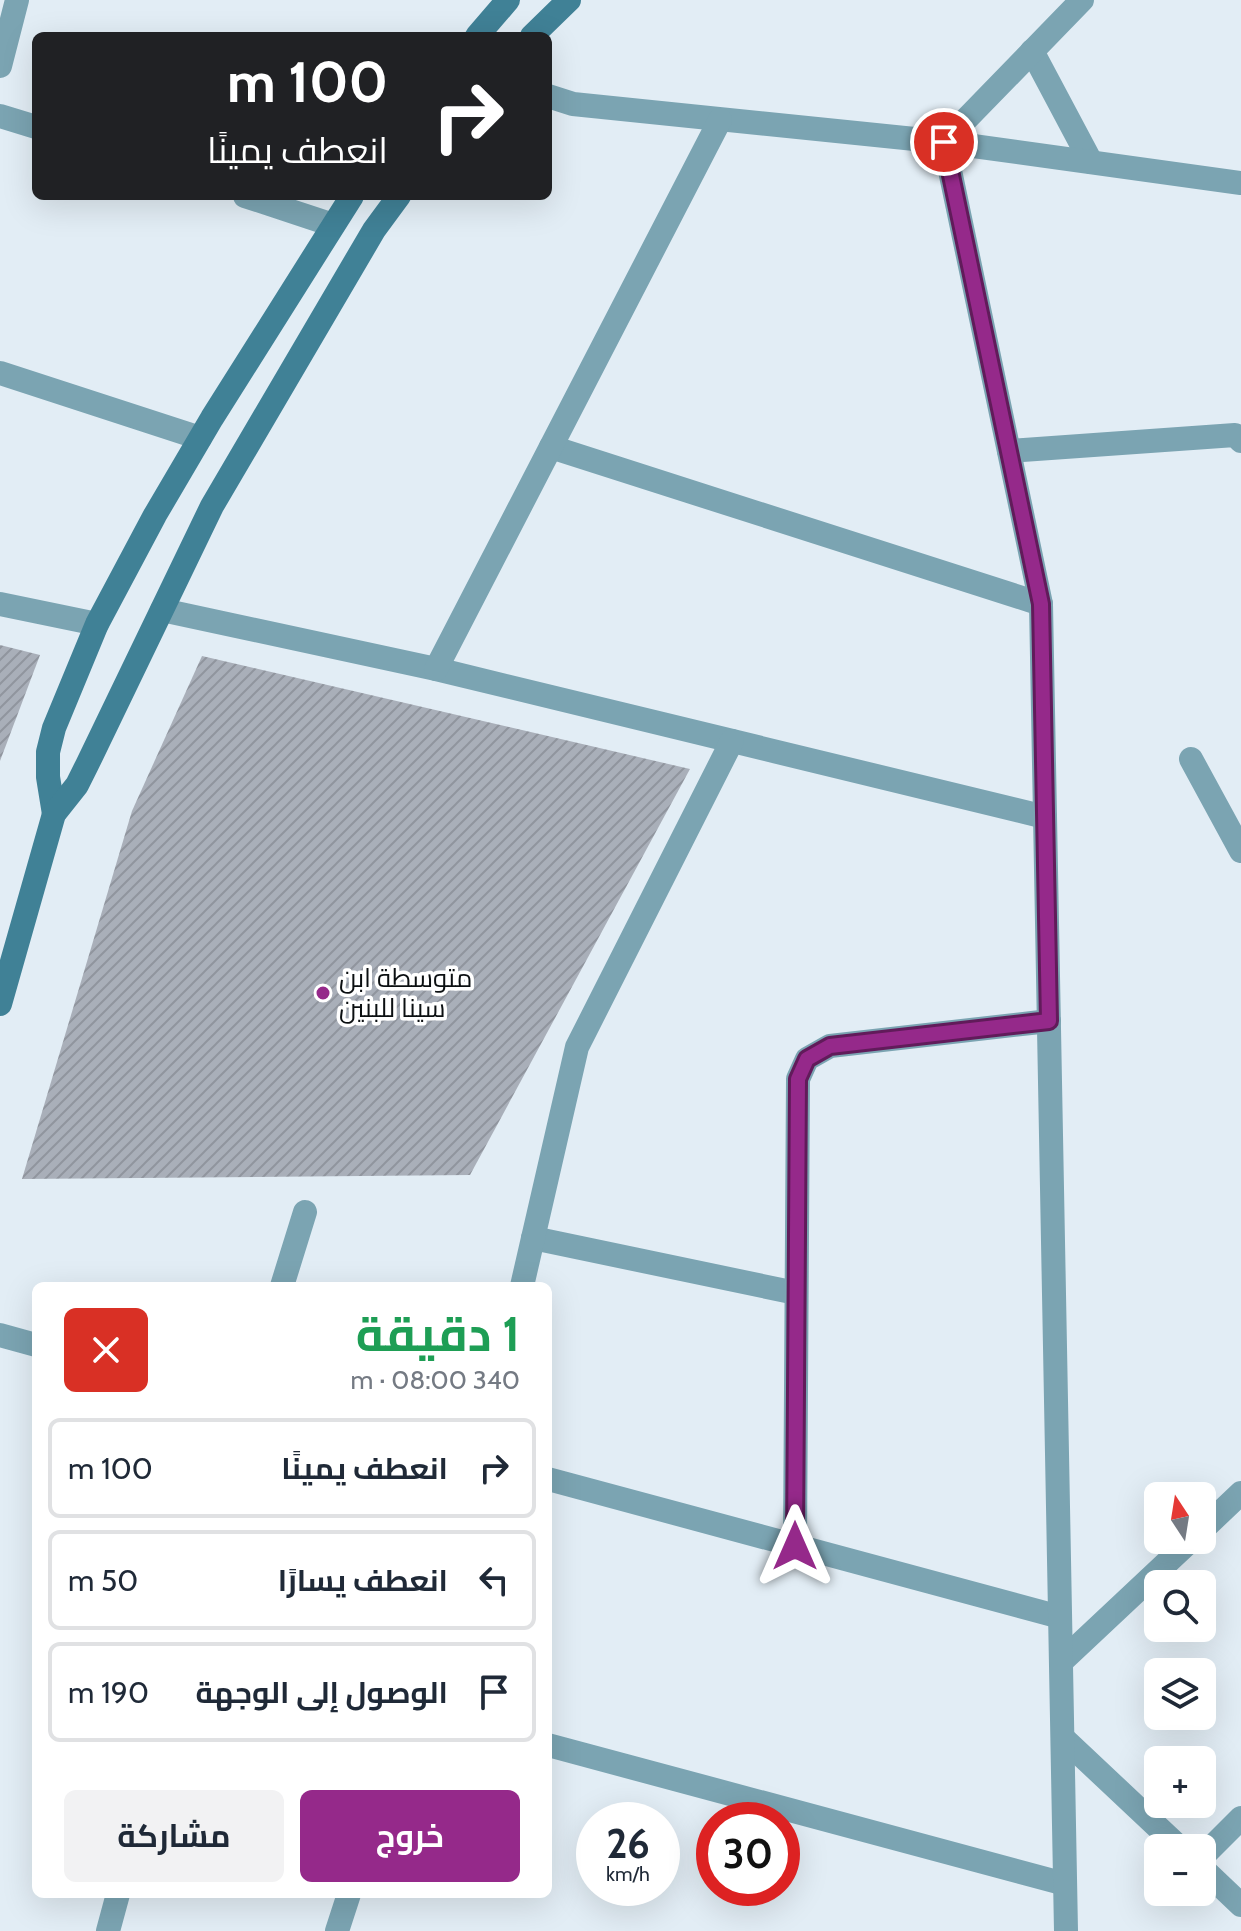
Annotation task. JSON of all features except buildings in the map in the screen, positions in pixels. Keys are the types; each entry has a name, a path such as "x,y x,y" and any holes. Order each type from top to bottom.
{"main road":[{"path":"480,32 508,0"},
{"path":"536,32 569,0"},
{"path":"54,814 48,777 48,752 54,728 97,624 200,438 349,200"},
{"path":"0,1004 54,814 77,785 212,506 374,230 396,200"}],"street":[{"path":"0,66 17,0"},
{"path":"944,142 1082,0"},
{"path":"1032,51 1091,162"},
{"path":"552,97 573,104 944,142 1091,162 1236,175"},
{"path":"0,116 32,126"},
{"path":"436,669 720,120"},
{"path":"944,142 1041,604 1066,1931"},
{"path":"257,200 333,225"},
{"path":"0,373 200,438"},
{"path":"1009,451 1239,435"},
{"path":"551,447 1041,604"},
{"path":"0,604 97,624"},
{"path":"162,610 436,669 1045,817"},
{"path":"523,1282 577,1047 732,741"},
{"path":"1191,759 1241,851"},
{"path":"795,1546 798,1079 807,1059 830,1046 1049,1021"},
{"path":"283,1282 305,1212"},
{"path":"533,1238 796,1293"},
{"path":"0,1335 32,1344"},
{"path":"552,1480 1060,1617"},
{"path":"1216,1517 1241,1493"},
{"path":"1061,1662 1176,1554"},
{"path":"1063,1738 1165,1834"},
{"path":"552,1746 1065,1884"},
{"path":"1216,1843 1241,1818"},
{"path":"1216,1881 1241,1905"},
{"path":"108,1931 117,1898"},
{"path":"337,1931 348,1898"}],"place":[{"name":"متوسطة ابن سينا للبنين","path":"323,993"}],"route":[{"path":"795,1546 798,1079 807,1059 830,1046 1049,1021 1041,604 944,142"}]}
